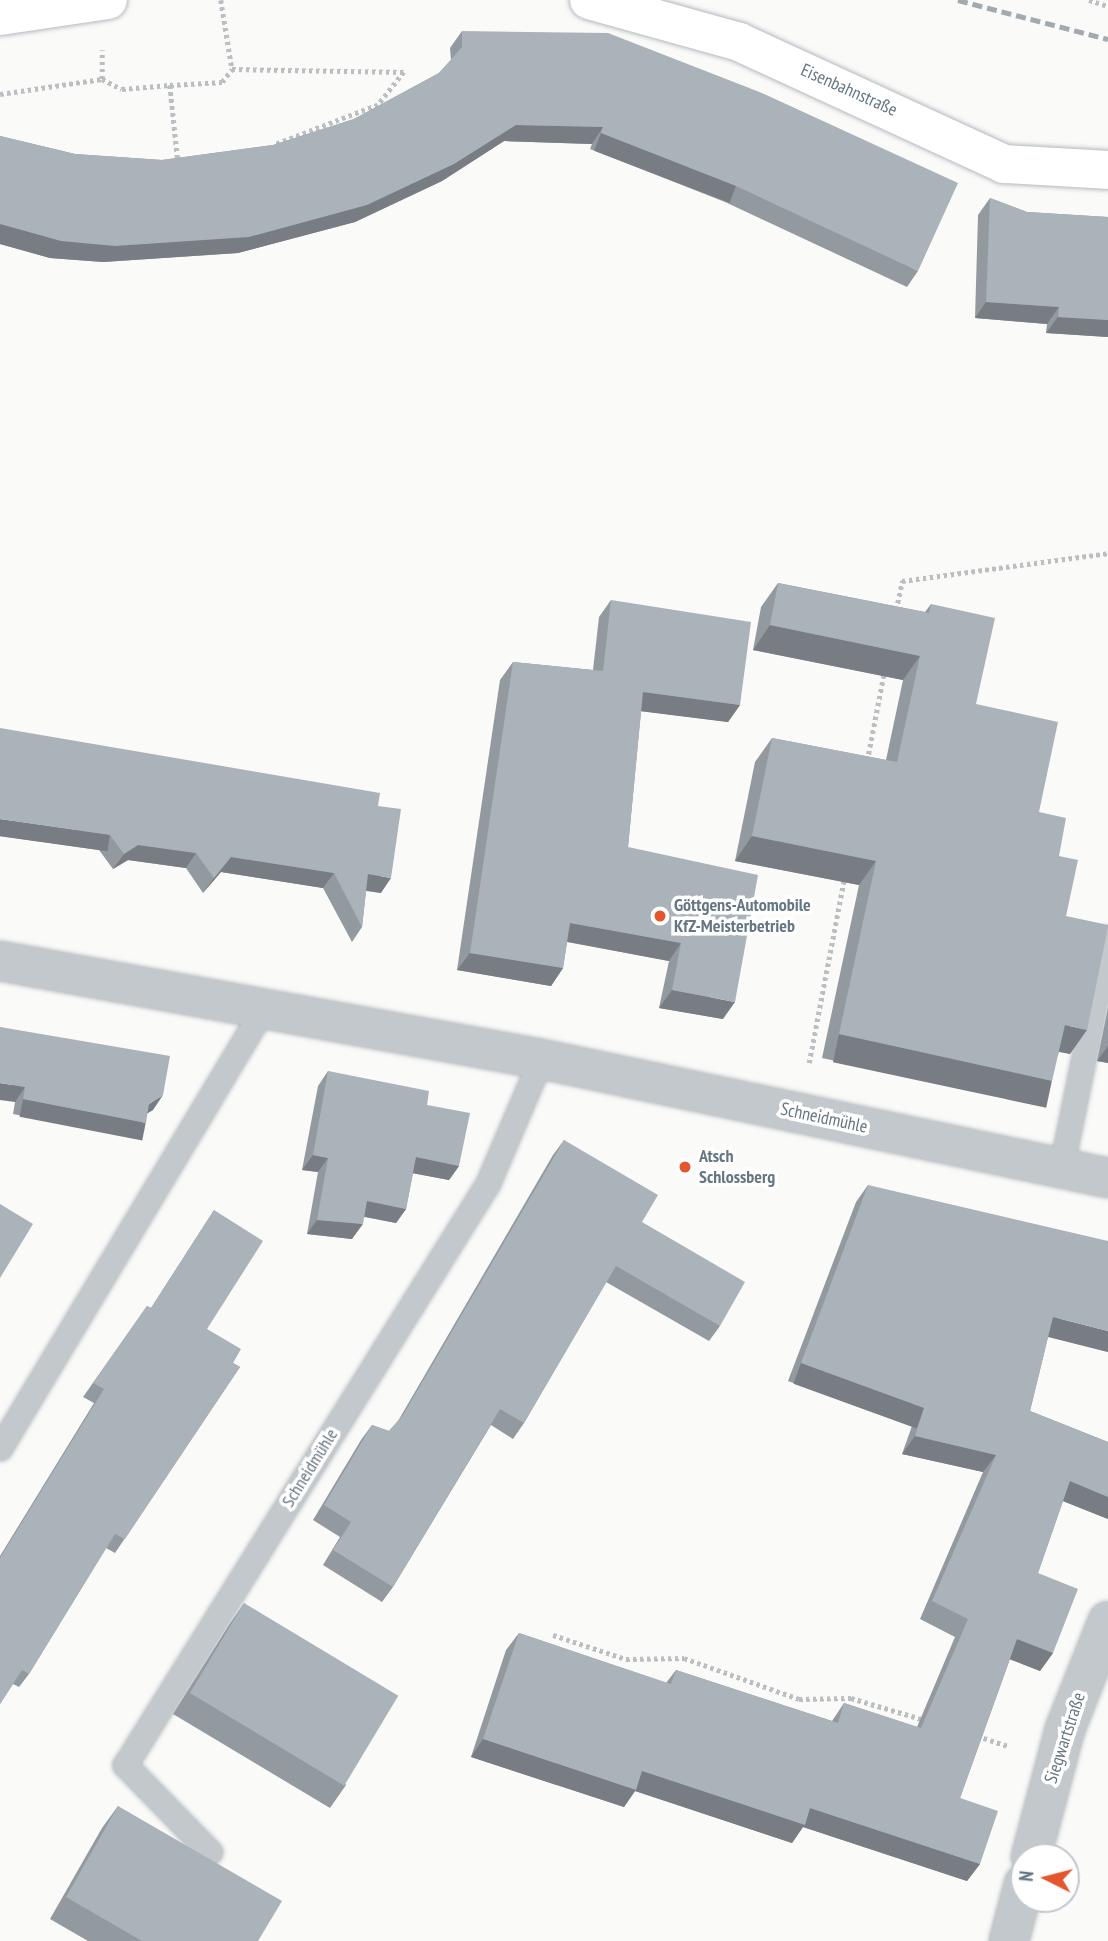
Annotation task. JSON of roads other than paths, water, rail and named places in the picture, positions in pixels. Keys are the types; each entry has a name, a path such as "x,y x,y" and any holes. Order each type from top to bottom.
{"main road":[{"path":"0,16 108,0"},
{"name":"Eisenbahnstraße","path":"589,0 739,42 1004,164 1108,170"}],"street":[{"name":"Schneidmühle","path":"0,961 265,1006 541,1059 1108,1178"},
{"name":"Siegwartstraße","path":"1035,1843 1056,1761 1108,1621"},
{"path":"1009,1941 1016,1913"}],"lane":[{"path":"1061,1169 1108,938"},
{"path":"0,1448 265,1006"},
{"name":"Schneidmühle","path":"210,1852 125,1765 488,1183 541,1059"}],"railway":[{"path":"958,0 1108,39"}],"place":[{"name":"Göttgens-Automobile KfZ-Meisterbetrieb","path":"660,916"},
{"name":"Atsch Schlossberg","path":"685,1167"}]}
